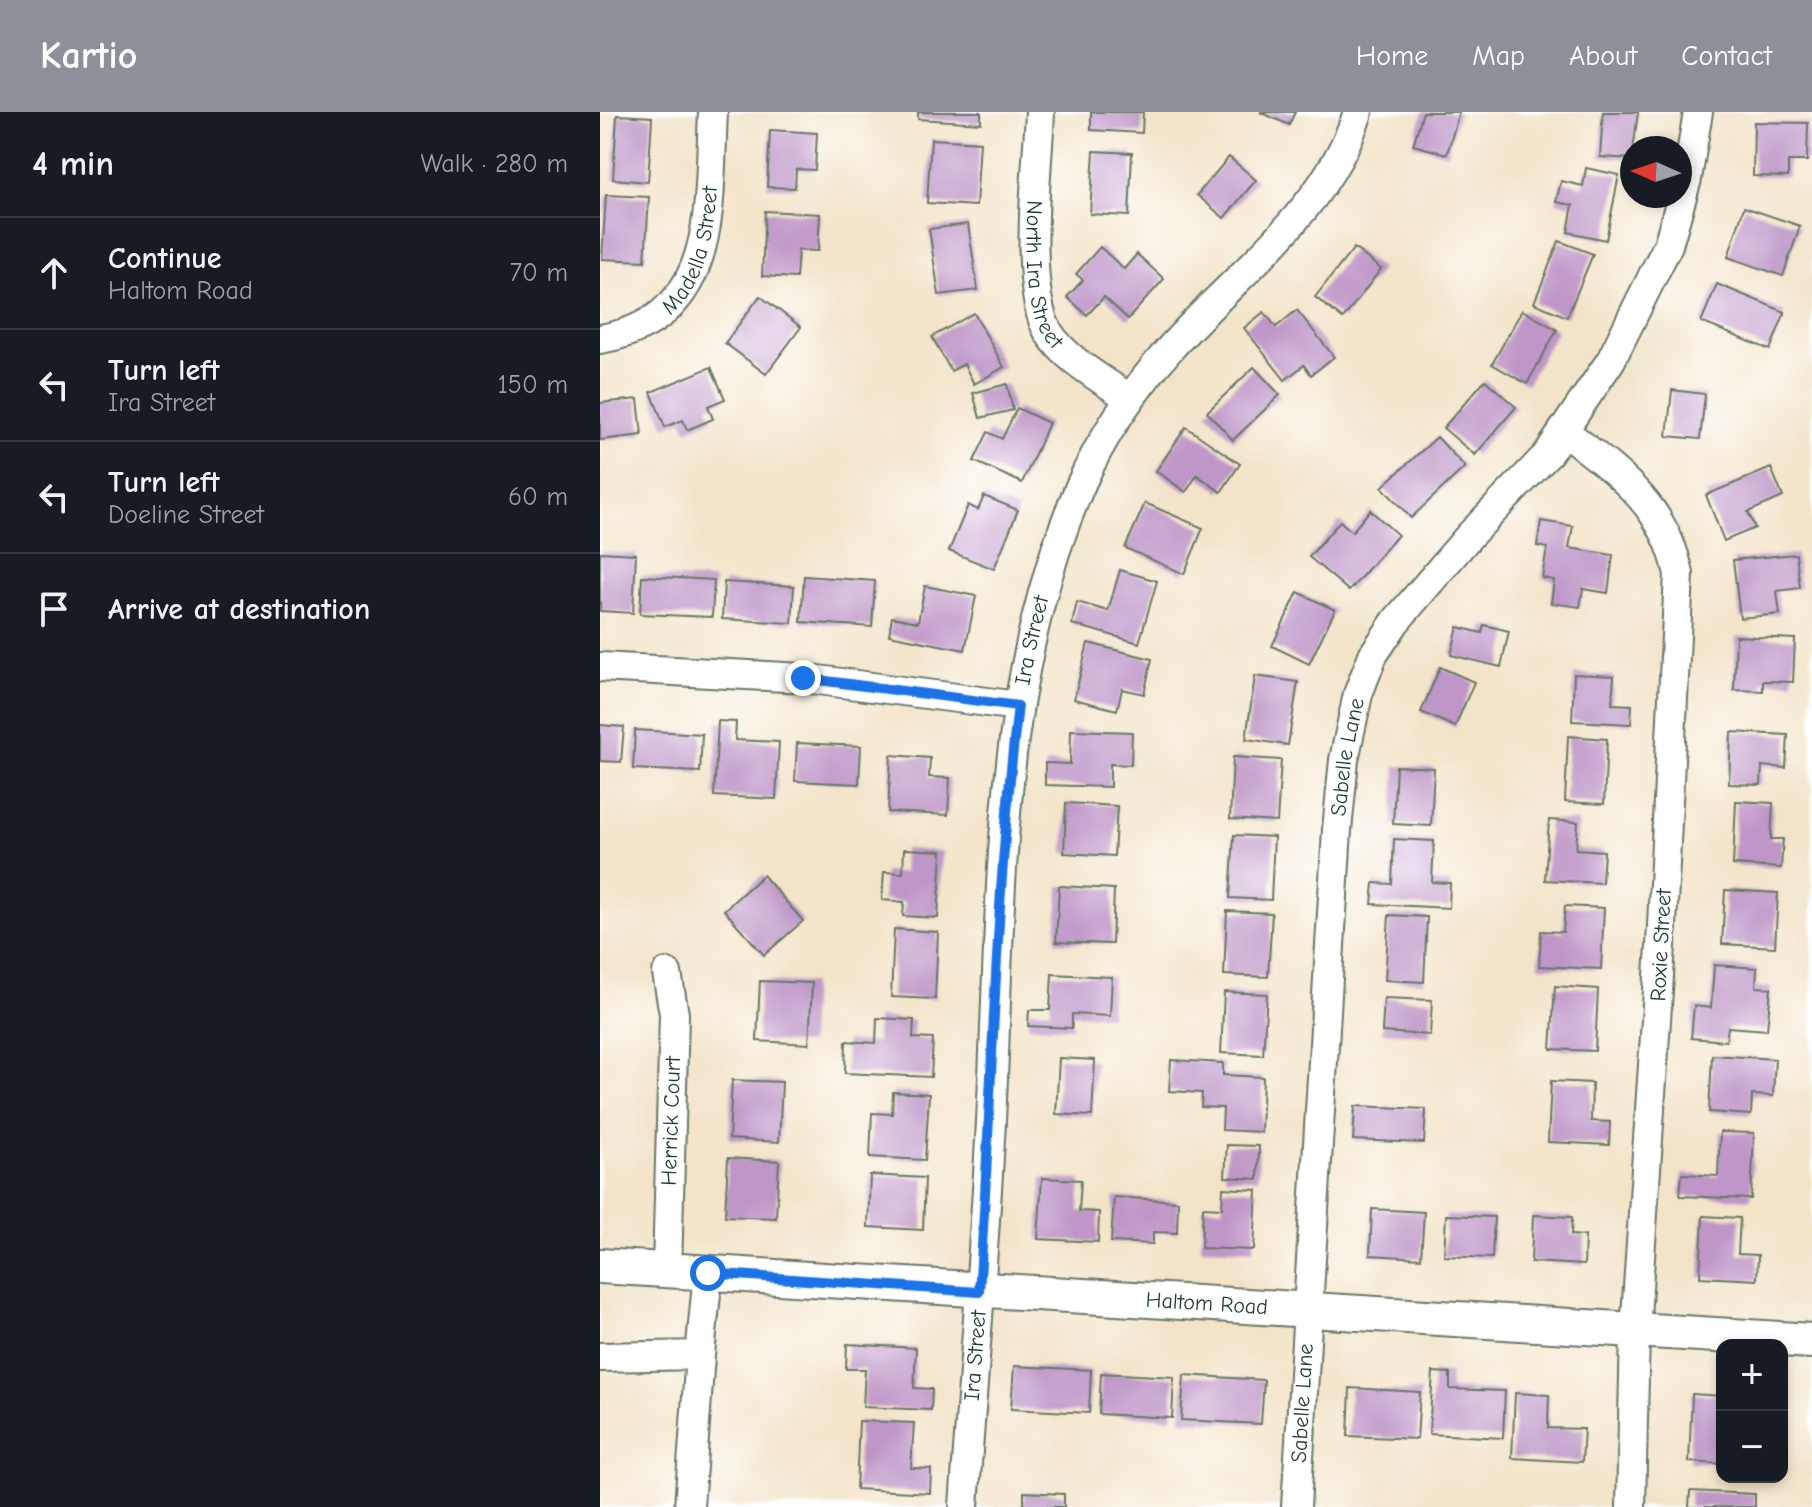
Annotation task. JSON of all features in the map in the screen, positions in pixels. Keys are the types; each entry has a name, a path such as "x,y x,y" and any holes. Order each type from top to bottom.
{"main road":[{"name":"Haltom Road","path":"600,1266 979,1292 1812,1341"}],"street":[{"name":"Madella Street","path":"600,339 633,334 675,301 690,282 702,249 713,112"},
{"name":"North Ira Street","path":"1040,112 1034,251 1039,308 1048,332 1064,351 1130,399"},
{"name":"Ira Street","path":"964,1507 992,1105 1004,814 1018,706 1032,639 1057,549 1081,484 1111,427 1130,399 1167,352 1279,239 1328,175 1358,112"},
{"name":"Sabelle Lane","path":"1296,1507 1337,830 1344,760 1358,694 1373,655 1396,621 1470,535 1547,455 1611,360 1668,245 1687,179 1698,112"},
{"name":"Roxie Street","path":"1563,430 1648,501 1673,546 1679,574 1661,946 1635,1332 1631,1507"},
{"path":"600,667 803,678 1018,706"},
{"name":"Herrick Court","path":"667,973 674,1014 667,1270"},
{"path":"689,1507 708,1273"},
{"path":"600,1357 700,1355"}],"building":[{"path":"918,112 981,112 981,123 918,119"},
{"path":"1091,112 1143,112 1142,133 1091,130"},
{"path":"1260,112 1295,112 1289,125"},
{"path":"1423,112 1459,112 1447,154 1413,145"},
{"path":"1603,112 1638,112 1635,136 1620,136 1620,158 1600,157"},
{"path":"617,115 652,117 648,182 613,179"},
{"path":"1754,122 1808,123 1807,161 1788,161 1788,177 1753,176"},
{"path":"770,130 817,133 815,170 796,169 795,188 767,187"},
{"path":"931,139 980,142 976,206 927,203"},
{"path":"1094,151 1132,153 1129,216 1090,214"},
{"path":"1229,157 1256,180 1224,218 1197,195"},
{"path":"1586,168 1619,175 1606,240 1568,232 1573,205 1556,202 1561,181 1583,186"},
{"path":"606,195 649,197 645,261 602,259"},
{"path":"1744,207 1800,226 1783,276 1728,257"},
{"path":"765,211 820,214 818,251 798,250 796,278 762,276"},
{"path":"968,224 978,290 939,295 929,229"},
{"path":"1559,241 1593,254 1567,317 1534,303"},
{"path":"1100,247 1124,269 1137,254 1164,279 1128,319 1104,297 1087,315 1067,297 1083,280 1076,274"},
{"path":"1354,248 1381,269 1343,319 1315,297"},
{"path":"1717,284 1785,312 1770,350 1701,322"},
{"path":"760,296 801,327 766,374 725,343"},
{"path":"1297,310 1334,357 1311,375 1304,365 1285,380 1244,328 1264,312 1276,327"},
{"path":"1522,310 1557,330 1527,384 1492,364"},
{"path":"974,313 1004,367 974,384 964,364 951,371 932,337"},
{"path":"711,367 725,399 708,406 713,419 687,430 683,420 665,427 651,392"},
{"path":"1254,367 1280,395 1233,440 1207,412"},
{"path":"1485,380 1516,407 1475,455 1443,428"},
{"path":"1007,384 1013,410 980,418 973,393"},
{"path":"1672,390 1705,394 1700,439 1667,436"},
{"path":"638,399 642,435 600,440 600,403"},
{"path":"1017,408 1049,423 1022,483 974,461 988,432 1002,439"},
{"path":"1186,427 1240,464 1221,492 1197,475 1186,492 1156,471"},
{"path":"1437,437 1465,467 1411,518 1382,487"},
{"path":"1771,468 1783,497 1748,512 1755,528 1724,541 1706,495"},
{"path":"984,496 1018,510 994,569 949,551 968,505 978,510"},
{"path":"1145,503 1203,528 1184,574 1125,548"},
{"path":"1370,510 1398,535 1349,591 1309,557 1340,521 1352,532"},
{"path":"1541,521 1573,526 1569,548 1613,555 1608,593 1583,589 1580,607 1551,603 1554,580 1542,578 1547,548 1537,546"},
{"path":"600,552 636,554 633,613 600,611"},
{"path":"1796,554 1800,588 1777,591 1780,614 1740,618 1733,560"},
{"path":"1120,570 1157,581 1139,643 1072,624 1077,602 1108,611"},
{"path":"642,576 714,580 712,617 640,614"},
{"path":"804,576 875,581 872,627 801,622"},
{"path":"724,582 794,586 792,623 722,619"},
{"path":"925,586 976,596 965,650 889,635 892,617 918,622"},
{"path":"1298,592 1335,610 1309,664 1272,646"},
{"path":"1484,625 1509,631 1501,667 1451,655 1458,627 1482,633"},
{"path":"1736,636 1795,639 1793,682 1763,681 1763,691 1734,690"},
{"path":"1088,643 1152,659 1144,694 1122,689 1117,710 1074,699"},
{"path":"1440,667 1474,682 1455,727 1421,712"},
{"path":"1574,674 1614,676 1612,704 1632,705 1631,724 1572,721"},
{"path":"1255,676 1298,682 1288,745 1246,739"},
{"path":"718,721 736,722 735,740 779,742 776,799 714,796"},
{"path":"600,725 624,727 621,762 600,761"},
{"path":"635,730 702,734 700,772 633,769"},
{"path":"1071,730 1132,732 1131,765 1110,764 1110,787 1045,785 1045,763 1070,764"},
{"path":"1731,732 1788,735 1786,768 1762,766 1761,785 1729,784"},
{"path":"1568,736 1607,739 1604,804 1565,802"},
{"path":"797,743 861,746 859,784 795,781"},
{"path":"891,755 930,758 929,777 950,778 948,815 888,812"},
{"path":"1233,757 1281,760 1277,822 1230,819"},
{"path":"1396,766 1434,768 1431,826 1393,824"},
{"path":"1736,801 1773,803 1771,839 1783,839 1781,868 1733,865"},
{"path":"1066,803 1117,806 1114,856 1064,853"},
{"path":"1549,820 1578,822 1576,849 1604,851 1602,883 1545,880"},
{"path":"1234,835 1274,837 1271,900 1230,898"},
{"path":"1394,839 1434,841 1432,882 1450,883 1449,908 1372,904 1374,883 1392,884"},
{"path":"904,849 942,851 938,918 903,916 904,902 882,900 884,872 903,873"},
{"path":"763,875 803,921 764,955 724,910"},
{"path":"1059,886 1114,889 1112,944 1056,942"},
{"path":"1725,890 1778,893 1775,947 1722,944"},
{"path":"1565,906 1604,908 1601,969 1539,966 1541,931 1563,932"},
{"path":"1227,911 1272,913 1268,977 1224,975"},
{"path":"1389,915 1427,917 1424,982 1385,980"},
{"path":"894,929 938,932 935,999 891,997"},
{"path":"1714,965 1757,968 1756,987 1771,988 1767,1030 1728,1027 1726,1041 1691,1038 1694,1006 1711,1008"},
{"path":"1052,974 1112,977 1110,1016 1072,1014 1072,1028 1028,1026 1029,1010 1050,1010"},
{"path":"760,981 812,983 809,1044 757,1041"},
{"path":"1555,986 1598,989 1595,1051 1551,1049"},
{"path":"1224,992 1267,994 1263,1055 1221,1053"},
{"path":"1384,998 1432,1000 1430,1035 1382,1032"},
{"path":"877,1018 914,1020 913,1038 933,1039 931,1077 845,1073 846,1041 876,1043"},
{"path":"1712,1055 1775,1059 1773,1096 1752,1095 1751,1115 1709,1112"},
{"path":"1059,1058 1095,1060 1092,1116 1056,1114"},
{"path":"1171,1060 1223,1063 1223,1075 1263,1077 1261,1132 1222,1130 1223,1108 1201,1107 1202,1093 1169,1091"},
{"path":"732,1080 782,1082 779,1142 729,1139"},
{"path":"1551,1081 1592,1083 1591,1121 1610,1122 1609,1145 1548,1142"},
{"path":"893,1092 929,1094 925,1160 870,1157 872,1113 892,1114"},
{"path":"1355,1106 1426,1109 1424,1143 1353,1140"},
{"path":"1720,1132 1754,1133 1751,1199 1680,1196 1682,1174 1718,1176"},
{"path":"1227,1145 1259,1146 1258,1179 1225,1177"},
{"path":"728,1158 779,1161 776,1218 725,1216"},
{"path":"870,1175 925,1178 923,1230 868,1227"},
{"path":"1042,1178 1081,1180 1079,1211 1099,1212 1098,1242 1038,1239"},
{"path":"1223,1188 1257,1190 1254,1250 1201,1248 1203,1207 1222,1208"},
{"path":"1114,1197 1178,1201 1177,1233 1153,1232 1153,1244 1111,1242"},
{"path":"1372,1209 1424,1212 1421,1258 1370,1255"},
{"path":"1446,1215 1494,1217 1492,1258 1444,1256"},
{"path":"1533,1215 1572,1217 1571,1235 1585,1236 1584,1265 1531,1262"},
{"path":"1703,1216 1740,1218 1738,1254 1758,1255 1757,1280 1700,1277"},
{"path":"847,1344 916,1348 914,1388 932,1389 931,1410 863,1407 865,1369 846,1369"},
{"path":"1014,1366 1091,1370 1089,1413 1011,1409"},
{"path":"1433,1372 1450,1373 1450,1389 1505,1391 1503,1438 1429,1434"},
{"path":"1101,1373 1174,1377 1172,1418 1099,1414"},
{"path":"1184,1375 1264,1380 1261,1424 1181,1420"},
{"path":"1350,1388 1420,1392 1417,1439 1348,1436"},
{"path":"1515,1393 1549,1395 1548,1428 1584,1429 1582,1462 1512,1458"},
{"path":"1692,1394 1716,1396 1716,1464 1689,1462"},
{"path":"859,1421 914,1423 911,1468 931,1469 930,1493 856,1489"},
{"path":"1690,1491 1755,1494 1755,1507 1689,1507"},
{"path":"1024,1492 1064,1494 1064,1507 1024,1507"}],"route":[{"path":"708,1273 979,1292 992,1105 1004,814 1018,706 803,678"}]}
